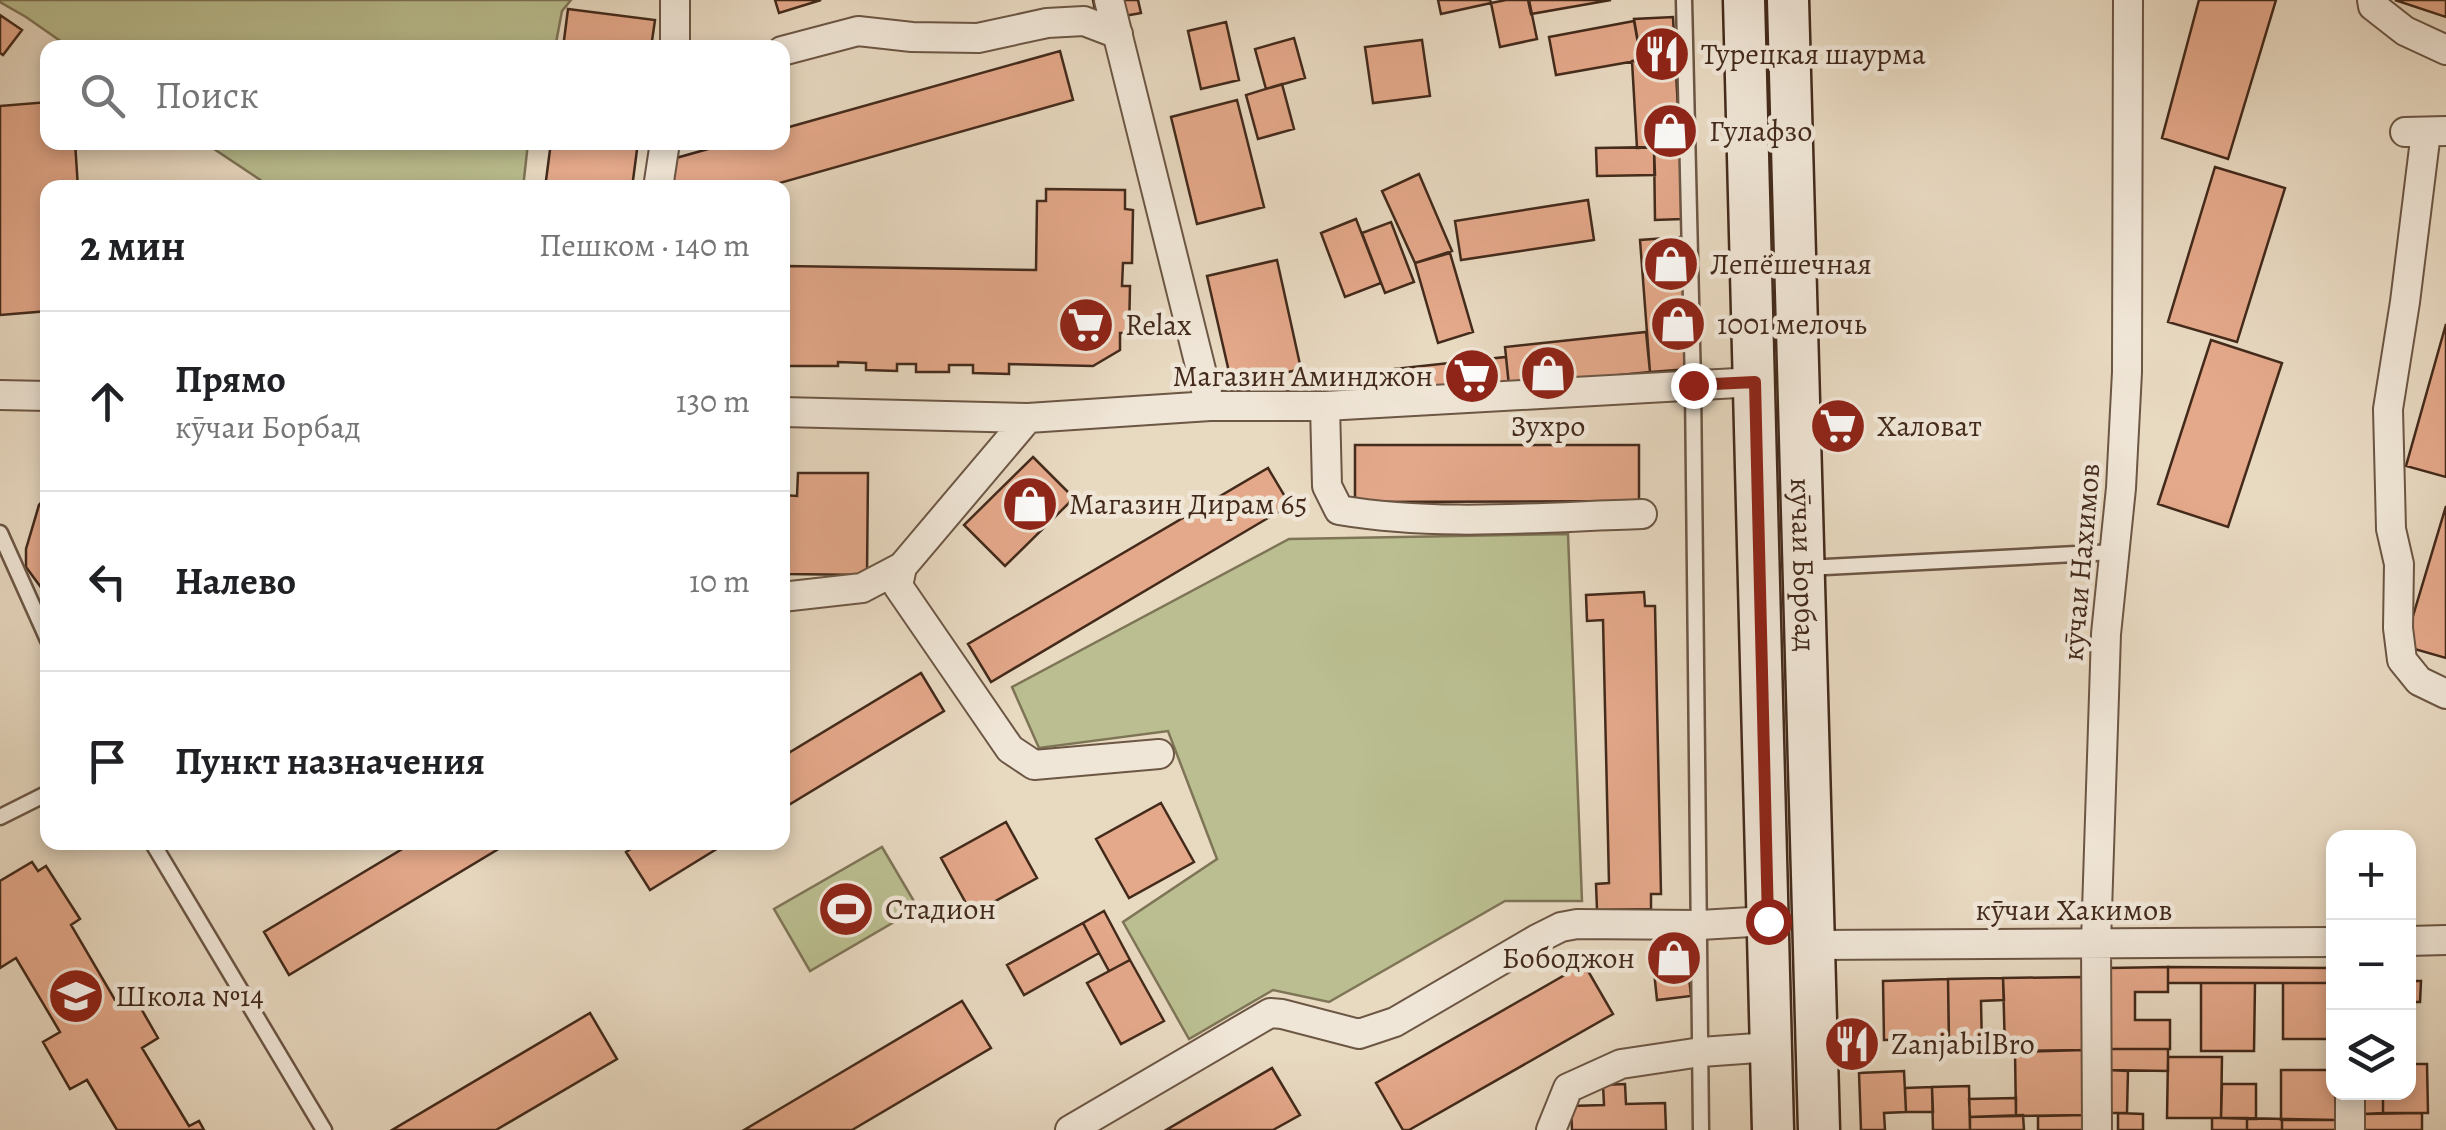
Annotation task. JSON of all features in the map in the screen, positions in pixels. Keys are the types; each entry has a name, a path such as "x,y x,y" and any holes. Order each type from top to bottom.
{"main road":[{"name":"кӯчаи Борбад","path":"1744,0 1773,1130"},
{"name":"кӯчаи Борбад","path":"1788,0 1820,1130"}],"street":[{"path":"674,0 676,40"},
{"path":"1109,0 1210,406"},
{"name":"кӯчаи Нахимов","path":"2097,1130 2096,942 2106,634 2122,488 2127,372 2128,0"},
{"path":"2372,0 2372,6 2405,30 2446,50"},
{"path":"790,49 858,30 912,37 978,38 1047,23 1084,21 1118,34"},
{"path":"2426,132 2388,409 2391,529 2399,564 2402,660 2419,682 2446,694"},
{"path":"659,180 665,150"},
{"path":"790,412 1028,418 1755,382"},
{"path":"0,395 40,396"},
{"path":"1325,406 1327,486 1339,510 1434,520 1642,514"},
{"path":"790,596 862,588 902,568 1028,418"},
{"path":"902,568 898,586 1010,749 1034,765 1159,754"},
{"path":"1070,1130 1270,1013 1359,1034 1395,1022 1536,938 1562,927 1768,921"},
{"path":"2416,941 2446,940"},
{"name":"кӯчаи Хакимов","path":"1814,945 2326,942"},
{"path":"1551,1130 1568,1088 1622,1064 1771,1046"},
{"path":"2350,1100 2350,1130"}],"lane":[{"path":"1684,0 1702,1130"},
{"path":"0,533 40,622"},
{"path":"1804,568 2114,552"},
{"path":"0,817 40,797"},
{"path":"157,850 324,1130"}],"green space":[{"path":"571,0 562,11 557,40 59,40 0,2"},
{"path":"216,150 527,150 524,180 260,180"},
{"path":"1568,534 1582,901 1505,901 1329,1002 1273,990 1189,1039 1123,922 1217,859 1168,731 1039,748 1012,687 1289,539"},
{"name":"Стадион","path":"882,847 918,908 810,971 774,909"}],"building":[{"path":"775,0 821,0 779,13"},
{"path":"1093,0 1138,0 1141,13 1097,21"},
{"path":"1438,0 1490,0 1491,3 1441,14"},
{"path":"1528,0 1611,0 1531,14"},
{"path":"1529,0 1537,39 1500,47 1491,3"},
{"path":"2199,0 2276,0 2228,159 2162,138"},
{"path":"2395,0 2446,0 2446,17"},
{"path":"568,9 655,20 652,40 564,40"},
{"path":"0,15 22,30 3,55 0,53"},
{"path":"1673,17 1680,146 1637,148 1632,61 1641,59 1634,19"},
{"path":"1634,21 1641,60 1556,75 1549,37"},
{"path":"1226,22 1239,80 1201,89 1188,31"},
{"path":"1294,38 1305,78 1266,89 1255,49"},
{"path":"1422,40 1430,96 1373,103 1365,47"},
{"path":"1060,51 1073,100 790,180 673,180 669,160 705,150 790,150 790,127"},
{"path":"1282,84 1294,129 1258,139 1246,95"},
{"path":"1237,100 1264,207 1197,224 1171,117"},
{"path":"40,103 40,150 76,150 77,180 40,180 40,312 0,315 0,106"},
{"path":"40,103 40,150 76,150 77,180 40,180 40,312 0,315 0,106"},
{"path":"1680,146 1682,219 1655,220 1654,147"},
{"path":"1654,147 1655,175 1597,176 1596,148"},
{"path":"550,150 637,150 633,180 546,180"},
{"path":"2215,167 2285,188 2237,342 2168,322"},
{"path":"1419,174 1452,251 1415,263 1382,191"},
{"path":"1046,189 1125,190 1125,209 1133,210 1132,263 1123,263 1122,286 1130,286 1129,333 1120,333 1120,350 1093,366 1009,364 1009,374 973,373 973,365 949,365 949,372 916,372 916,364 897,364 897,371 866,370 866,363 790,366 790,266 1036,270 1037,201 1046,201"},
{"path":"1588,200 1594,240 1461,260 1455,221"},
{"path":"1356,219 1381,283 1345,297 1321,233"},
{"path":"1391,222 1414,282 1385,293 1362,233"},
{"path":"1680,237 1690,369 1650,372 1640,240"},
{"path":"1450,253 1473,332 1438,343 1415,263"},
{"path":"1277,260 1301,369 1232,385 1207,276"},
{"path":"2446,324 2446,477 2406,466"},
{"path":"1646,332 1650,372 1509,386 1505,347"},
{"path":"2211,340 2282,363 2228,527 2158,504"},
{"path":"1506,357 1509,386 1378,400 1375,371"},
{"path":"1355,445 1639,445 1639,501 1355,502"},
{"path":"1033,457 1074,498 1005,566 964,525"},
{"path":"1268,468 1290,505 991,682 968,644"},
{"path":"798,473 868,473 867,575 790,574 790,496 797,496"},
{"path":"39,505 40,586 26,567 26,549"},
{"path":"2446,506 2446,658 2404,646"},
{"path":"1644,592 1645,606 1655,606 1661,894 1651,894 1651,909 1597,910 1596,884 1609,883 1603,620 1587,621 1586,595"},
{"path":"921,673 944,711 790,804 790,752"},
{"path":"1161,803 1194,862 1129,898 1096,839"},
{"path":"1006,822 1037,878 972,914 941,858"},
{"path":"401,850 497,850 289,975 264,932"},
{"path":"629,850 715,850 650,890 626,852"},
{"name":"Школа №14","path":"32,862 38,871 46,866 80,919 71,925 115,1000 131,991 158,1038 142,1048 189,1126 199,1121 204,1130 117,1130 87,1080 70,1089 43,1042 60,1032 16,958 0,968 0,881"},
{"path":"1104,911 1130,960 1109,971 1083,923"},
{"path":"1083,923 1099,953 1024,995 1007,965"},
{"path":"1686,948 1691,996 1657,1000 1652,952"},
{"path":"1130,960 1164,1021 1121,1044 1087,983"},
{"path":"1584,964 1613,1014 1403,1130 1376,1083"},
{"path":"2168,967 2326,968 2326,983 2168,983"},
{"path":"2168,967 2168,992 2135,992 2135,1020 2170,1020 2170,1049 2107,1049 2108,968"},
{"path":"2082,977 2083,1050 2005,1051 2003,978"},
{"path":"2003,978 2004,1000 1981,1001 1982,1050 1949,1050 1948,979"},
{"path":"1948,979 1949,1039 1884,1040 1883,981"},
{"path":"2416,981 2421,981 2420,1002 2416,1002"},
{"path":"2201,983 2255,983 2254,1051 2201,1051"},
{"path":"2283,983 2326,983 2326,1039 2283,1039"},
{"path":"962,1001 991,1048 852,1130 744,1130"},
{"path":"590,1013 617,1059 496,1130 392,1130"},
{"path":"2107,1049 2168,1049 2168,1071 2107,1070"},
{"path":"2085,1050 2086,1115 2016,1116 2015,1052"},
{"path":"2168,1057 2222,1057 2221,1118 2167,1118"},
{"path":"2416,1064 2427,1064 2428,1113 2383,1113 2383,1100 2416,1100"},
{"path":"1272,1068 1300,1115 1273,1130 1166,1130"},
{"path":"2107,1070 2128,1071 2127,1113 2106,1113"},
{"path":"2281,1070 2326,1070 2326,1100 2335,1100 2336,1120 2281,1120"},
{"path":"1904,1071 1906,1112 1884,1113 1885,1130 1861,1130 1859,1073"},
{"path":"1625,1084 1626,1104 1665,1103 1666,1130 1572,1130 1571,1106 1604,1105 1603,1085"},
{"path":"2222,1084 2256,1084 2256,1119 2221,1118"},
{"path":"1969,1086 1970,1130 1933,1130 1932,1087"},
{"path":"1932,1087 1933,1112 1906,1112 1905,1088"},
{"path":"2016,1098 2016,1116 1970,1117 1969,1099"},
{"path":"2363,1100 2383,1100 2383,1113 2363,1114"},
{"path":"2118,1113 2143,1114 2143,1130 2118,1130"},
{"path":"2422,1113 2422,1130 2363,1130 2363,1114"},
{"path":"2023,1115 2024,1130 1970,1130 1970,1117"},
{"path":"2086,1115 2087,1130 2038,1130 2038,1116"},
{"path":"2212,1118 2247,1118 2247,1130 2212,1130"},
{"path":"2247,1118 2282,1119 2282,1130 2247,1130"},
{"path":"2282,1119 2336,1120 2336,1130 2282,1130"}],"place":[{"name":"Турецкая шаурма","path":"1662,54"},
{"name":"Гулафзо","path":"1670,131"},
{"name":"Лепёшечная","path":"1671,264"},
{"name":"1001 мелочь","path":"1678,324"},
{"name":"Relax","path":"1086,325"},
{"name":"Зухро","path":"1548,373"},
{"name":"Магазин Аминджон","path":"1472,376"},
{"name":"Халоват","path":"1838,426"},
{"name":"Магазин Дирам 65","path":"1030,504"},
{"name":"Стадион","path":"846,909"},
{"name":"Бободжон","path":"1674,958"},
{"name":"Школа №14","path":"76,996"},
{"name":"ZanjabilBro","path":"1852,1044"}],"route":[{"path":"1693,385 1755,382 1768,921"}]}
